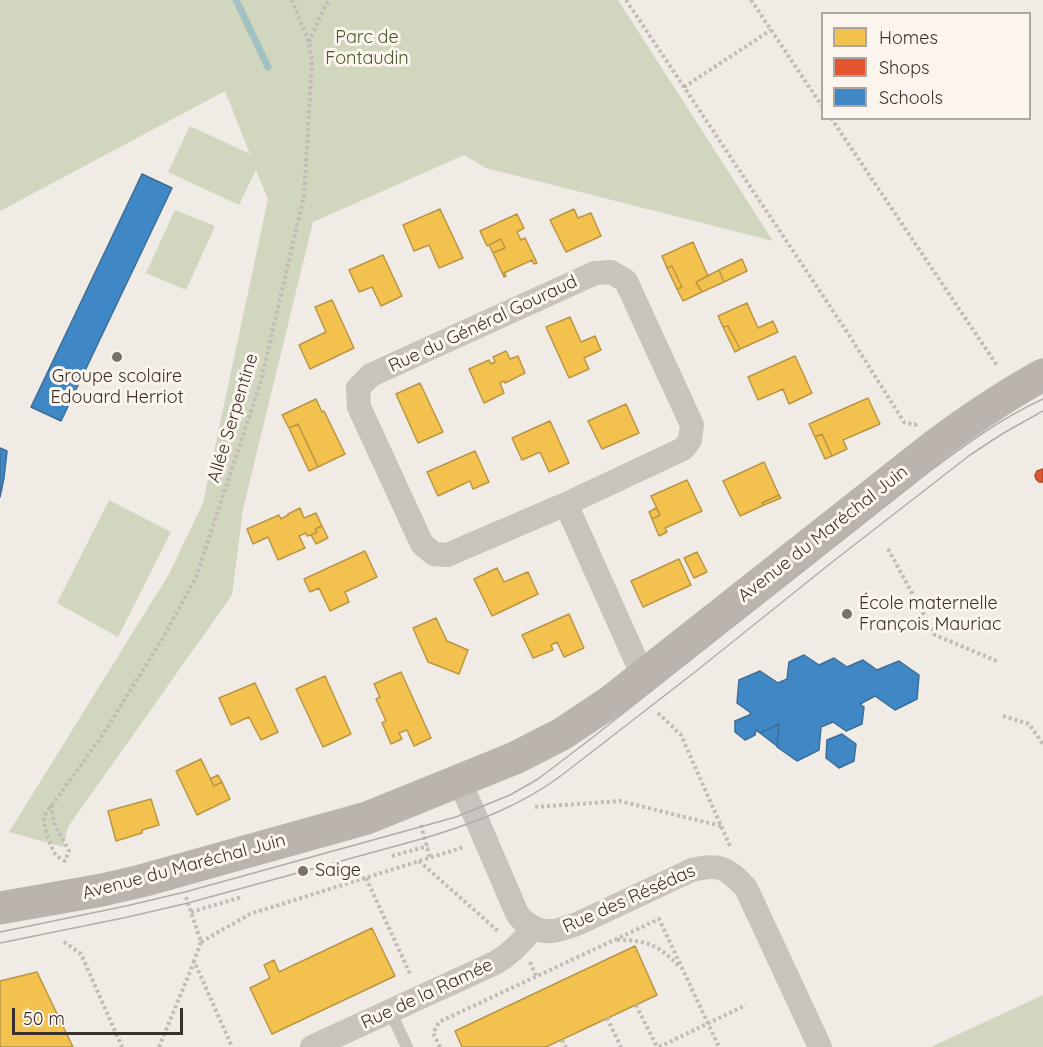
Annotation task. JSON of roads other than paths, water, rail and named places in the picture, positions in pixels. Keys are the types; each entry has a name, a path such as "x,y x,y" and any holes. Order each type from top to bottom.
{"main road":[{"name":"Avenue du Maréchal Juin","path":"0,908 141,881 367,818 398,815 463,789 489,790 516,777 567,744 610,702 937,444 979,413 1043,375"}],"street":[{"name":"Rue du Général Gouraud","path":"611,272 626,280 692,426 690,440 683,449 566,504 447,555 434,554 422,544 359,407 358,388 371,375 596,273 611,272"},
{"path":"566,504 643,676"},
{"path":"463,789 519,917 533,929"},
{"name":"Rue des Résédas","path":"533,929 545,932 557,931 577,924 692,870 707,866 720,868 732,873 746,888 820,1047"},
{"name":"Rue de la Ramée","path":"312,1047 495,963 516,948 533,929"}],"lane":[{"path":"390,1011 407,1047"}],"waterway":[{"path":"236,0 268,67"}],"tram line":[{"path":"0,932 185,892 456,817 510,795 538,779 588,741 930,471 999,423 1043,399"},
{"path":"0,943 188,903 425,838 479,820 514,805 562,775 970,455 1043,411"}],"place":[{"name":"Groupe scolaire Edouard Herriot","path":"117,357"},
{"name":"École maternelle François Mauriac","path":"847,614"},
{"name":"Saige","path":"303,871"}],"park label":[{"name":"Parc de Fontaudin","path":"367,48"}]}
